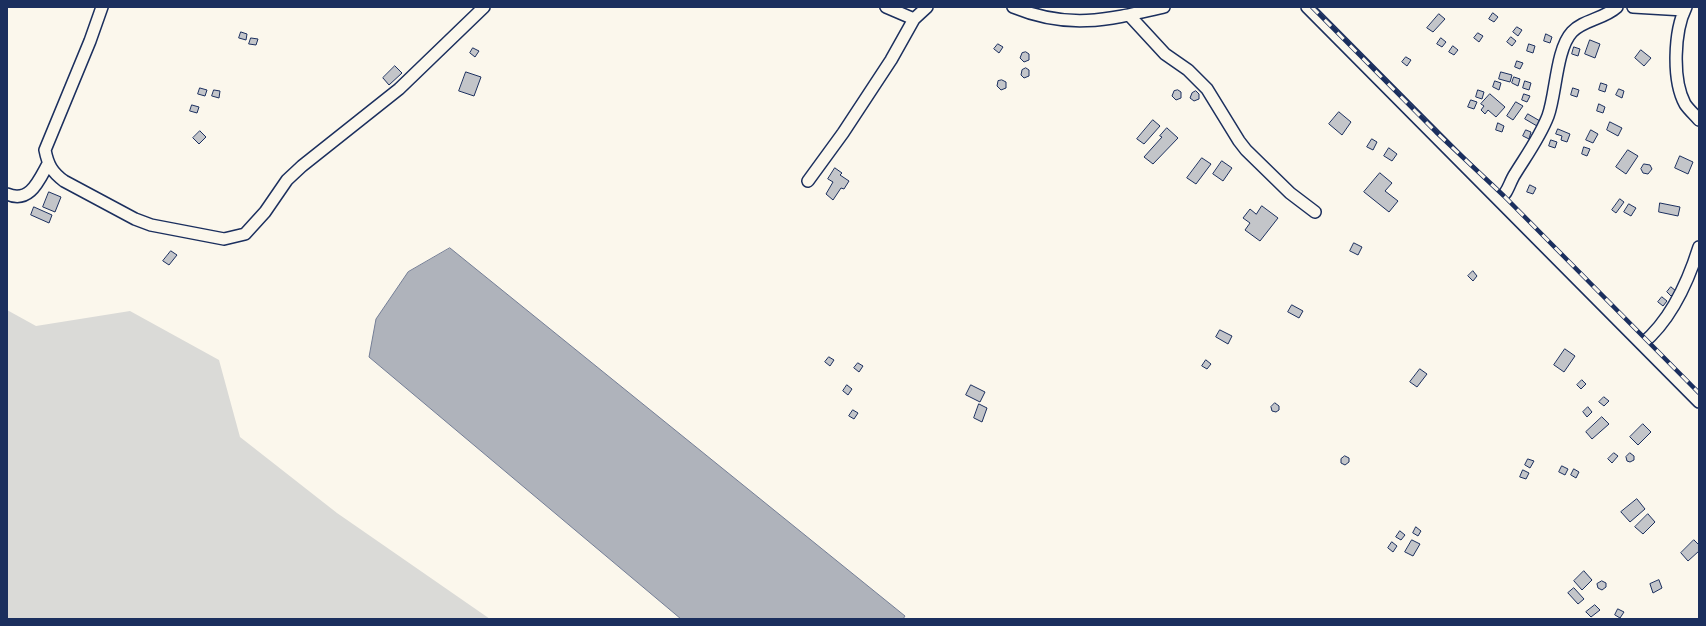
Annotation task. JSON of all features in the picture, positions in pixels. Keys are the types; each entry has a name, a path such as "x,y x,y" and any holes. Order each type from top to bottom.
{"street":[{"path":"102,7 90,41 45,150 48,164 55,175 64,181 135,219 151,225 224,239 245,234 265,212 287,180 307,161 399,89 480,10"},
{"path":"466,7 480,10"},
{"path":"886,7 914,19"},
{"path":"808,181 843,133 891,60 914,19 927,7"},
{"path":"1013,7 1049,19 1068,21 1095,21 1164,7"},
{"path":"1307,7 1699,402"},
{"path":"1499,199 1504,196 1511,180 1542,128 1548,115 1557,69 1567,41 1572,32 1611,12 1617,7"},
{"path":"1633,7 1685,9 1675,50 1676,70 1685,104 1699,120"},
{"path":"1129,15 1165,54 1188,70 1207,89 1246,150 1290,193 1315,212"},
{"path":"7,194 12,196 24,195 34,190 48,164"},
{"path":"1642,344 1667,316 1677,300 1699,247"}],"shaded area":[{"path":"450,248 905,616 903,619 681,619 369,357 376,319 408,272"},
{"path":"7,310 36,326 130,311 219,360 240,437 337,513 490,619 7,619"}],"building":[{"path":"1493,13 1498,17 1494,22 1489,19"},
{"path":"1439,14 1445,19 1433,32 1427,28"},
{"path":"1517,27 1522,30 1518,36 1513,32"},
{"path":"241,32 247,34 246,40 239,38"},
{"path":"1478,33 1483,36 1479,42 1474,38"},
{"path":"1546,34 1552,37 1550,43 1544,41"},
{"path":"1511,37 1516,41 1512,46 1507,42"},
{"path":"251,38 258,39 256,45 249,44"},
{"path":"1441,38 1446,42 1442,47 1437,44"},
{"path":"1590,40 1600,44 1595,58 1585,54"},
{"path":"998,44 1003,47 999,53 994,49"},
{"path":"1529,44 1535,46 1533,53 1527,51"},
{"path":"1453,46 1458,50 1454,55 1449,52"},
{"path":"1574,47 1580,49 1578,56 1572,54"},
{"path":"473,48 479,51 475,57 470,53"},
{"path":"1641,50 1651,58 1644,66 1635,58"},
{"path":"1026,52 1029,54 1029,60 1024,62 1020,58 1022,53"},
{"path":"1406,57 1411,60 1407,66 1402,62"},
{"path":"1517,61 1523,63 1520,69 1515,67"},
{"path":"395,66 402,73 389,85 383,78"},
{"path":"1026,68 1029,70 1029,76 1024,78 1021,75 1022,70"},
{"path":"466,72 481,77 474,96 459,91"},
{"path":"1501,72 1512,75 1510,82 1499,79"},
{"path":"1514,77 1520,79 1518,86 1512,83"},
{"path":"1002,80 1006,82 1006,88 1001,90 997,86 998,81"},
{"path":"1495,81 1501,83 1499,90 1493,87"},
{"path":"1525,81 1531,83 1529,90 1523,88"},
{"path":"1601,83 1607,85 1605,92 1599,90"},
{"path":"200,88 207,90 205,96 198,94"},
{"path":"1573,88 1579,90 1577,97 1571,95"},
{"path":"1619,89 1624,91 1622,98 1616,95"},
{"path":"214,90 220,91 219,98 212,96"},
{"path":"1178,90 1181,92 1181,98 1176,100 1172,96 1174,91"},
{"path":"1478,90 1484,92 1482,99 1476,97"},
{"path":"1196,91 1199,94 1199,99 1194,101 1190,98 1192,93"},
{"path":"1490,94 1505,107 1496,117 1488,110 1485,114 1481,110 1484,106 1481,104"},
{"path":"1524,94 1530,96 1527,102 1522,100"},
{"path":"1471,100 1477,102 1474,109 1468,107"},
{"path":"1516,102 1523,106 1513,120 1507,116"},
{"path":"1599,104 1605,107 1603,113 1597,111"},
{"path":"192,105 199,107 197,113 190,111"},
{"path":"1339,112 1351,122 1342,135 1329,124"},
{"path":"1528,114 1540,121 1537,126 1525,119"},
{"path":"1153,120 1160,126 1144,144 1137,139"},
{"path":"1610,122 1622,128 1618,136 1607,130"},
{"path":"1498,123 1504,126 1502,132 1496,130"},
{"path":"1167,128 1178,138 1153,164 1144,157 1162,137 1160,136"},
{"path":"1558,129 1570,134 1567,142 1561,140 1562,136 1556,134"},
{"path":"1526,130 1531,132 1529,139 1523,136"},
{"path":"1591,130 1598,134 1593,143 1586,140"},
{"path":"200,131 206,137 199,144 193,138"},
{"path":"1372,139 1377,142 1373,150 1367,147"},
{"path":"1551,140 1557,142 1555,148 1549,146"},
{"path":"1584,147 1590,149 1587,156 1582,154"},
{"path":"1389,148 1397,154 1392,161 1384,156"},
{"path":"1628,150 1638,156 1626,174 1616,167"},
{"path":"1680,156 1693,162 1688,174 1675,168"},
{"path":"1202,158 1211,164 1196,184 1187,178"},
{"path":"1222,161 1232,168 1223,181 1213,174"},
{"path":"1644,164 1650,165 1652,169 1648,174 1643,173 1641,169"},
{"path":"835,168 842,173 840,175 849,181 844,189 841,188 833,200 826,194 833,182 828,179"},
{"path":"1380,173 1392,183 1385,191 1398,201 1389,212 1364,192"},
{"path":"1530,185 1536,188 1533,194 1527,192"},
{"path":"49,192 61,197 55,212 43,207"},
{"path":"1620,199 1624,202 1616,213 1612,210"},
{"path":"1660,203 1680,207 1678,216 1659,212"},
{"path":"1629,204 1636,208 1631,216 1624,212"},
{"path":"1262,206 1278,218 1260,241 1245,230 1250,223 1243,218 1250,209 1256,214"},
{"path":"34,207 52,215 49,223 31,215"},
{"path":"1354,243 1362,247 1358,255 1350,251"},
{"path":"171,251 177,255 169,265 163,261"},
{"path":"1473,271 1477,276 1473,281 1468,276"},
{"path":"1671,287 1676,291 1671,296 1667,292"},
{"path":"1662,297 1667,301 1663,306 1658,302"},
{"path":"1292,305 1303,311 1299,318 1288,312"},
{"path":"1220,330 1232,336 1228,344 1216,337"},
{"path":"1565,349 1575,356 1564,372 1554,365"},
{"path":"829,357 834,360 830,366 825,362"},
{"path":"1206,360 1211,364 1207,369 1202,366"},
{"path":"858,363 863,366 859,372 854,368"},
{"path":"1420,369 1427,374 1417,387 1410,382"},
{"path":"1582,380 1586,384 1581,389 1577,385"},
{"path":"847,385 852,389 848,395 843,391"},
{"path":"971,385 985,392 980,402 966,395"},
{"path":"1604,397 1609,401 1604,406 1599,402"},
{"path":"1275,403 1279,406 1279,410 1276,412 1272,411 1271,407"},
{"path":"979,404 987,408 982,422 974,418"},
{"path":"1588,407 1592,412 1587,417 1583,412"},
{"path":"853,410 858,413 854,419 849,416"},
{"path":"1602,417 1609,424 1592,439 1586,432"},
{"path":"1643,424 1651,432 1638,445 1630,437"},
{"path":"1614,453 1618,456 1612,463 1608,459"},
{"path":"1630,453 1634,456 1634,460 1630,462 1627,461 1626,457"},
{"path":"1345,456 1349,458 1349,462 1345,465 1341,463 1341,459"},
{"path":"1528,459 1534,461 1530,468 1525,465"},
{"path":"1562,466 1568,469 1565,475 1559,472"},
{"path":"1574,469 1579,472 1576,478 1571,475"},
{"path":"1523,470 1529,473 1526,479 1520,477"},
{"path":"1637,499 1645,509 1630,522 1621,512"},
{"path":"1648,514 1655,522 1643,534 1635,527"},
{"path":"1416,527 1421,531 1418,536 1413,533"},
{"path":"1400,531 1405,535 1401,540 1396,537"},
{"path":"1412,540 1420,544 1413,556 1405,552"},
{"path":"1694,540 1699,545 1699,551 1688,561 1681,553"},
{"path":"1392,542 1397,546 1393,552 1388,548"},
{"path":"1584,571 1592,580 1582,590 1574,581"},
{"path":"1659,580 1662,588 1653,593 1650,584"},
{"path":"1602,581 1606,583 1606,587 1602,590 1598,588 1597,584"},
{"path":"1574,588 1584,599 1578,604 1568,593"},
{"path":"1595,605 1600,610 1591,617 1586,612"},
{"path":"1618,609 1624,612 1620,618 1615,615"}],"railway":[{"path":"1312,7 1436,132 1504,196 1699,393"}]}
